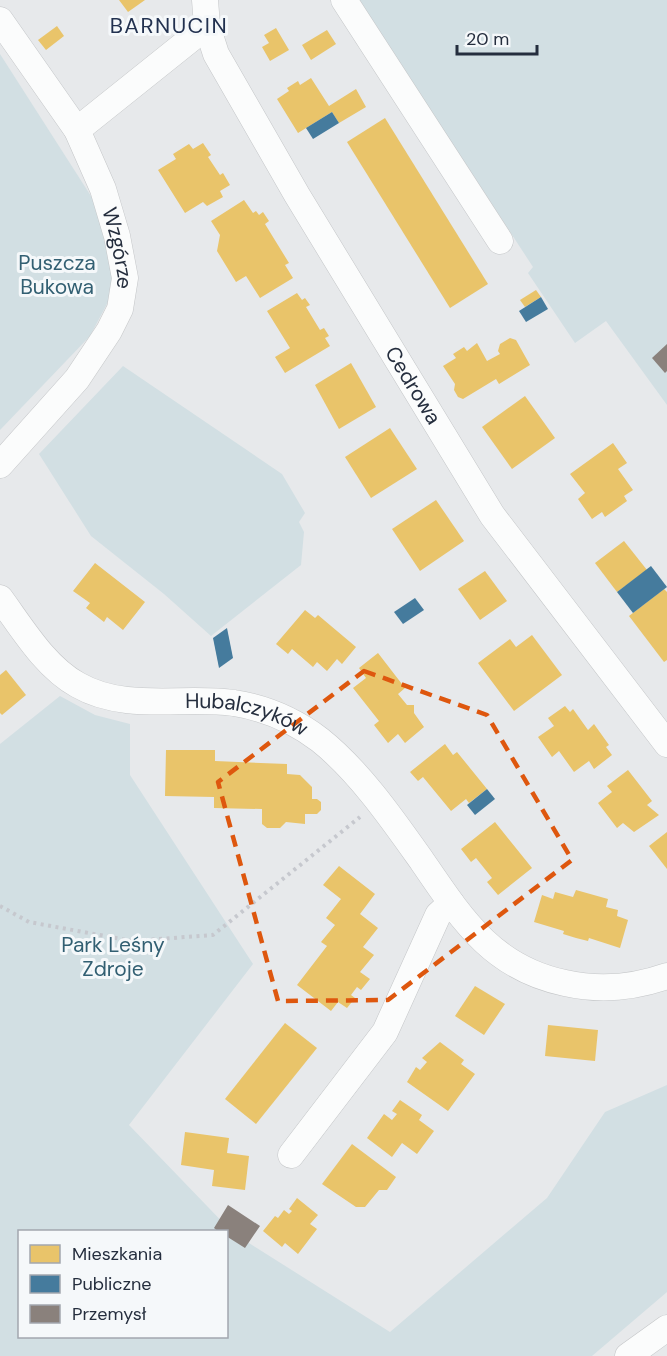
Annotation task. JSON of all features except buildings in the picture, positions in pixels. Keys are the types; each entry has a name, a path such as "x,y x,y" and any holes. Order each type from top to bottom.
{"street":[{"name":"Cedrowa","path":"205,0 207,26 216,54 291,185 492,515 667,744"},
{"path":"344,0 500,241"},
{"name":"Wzgórze","path":"0,20 77,130 103,189 117,236 125,278 120,309 109,331 77,379 0,465"},
{"path":"77,130 207,26"},
{"name":"Hubalczyków","path":"0,598 58,671 78,685 101,695 125,699 234,703 288,719 314,735 340,755 378,802 468,926 490,947 513,964 542,978 579,986 614,988 648,983 667,976"},
{"path":"291,1155 385,1032 438,915 450,903"},
{"path":"628,1356 667,1328"}],"path":[{"path":"0,906 29,922 132,941 213,935 378,802"}],"highlighted area":[{"path":"364,671 487,715 572,860 388,1000 278,1001 218,782"}],"green space":[{"path":"349,0 667,0 667,405 606,321 575,343 528,273 533,267 452,143"},
{"name":"Puszcza Bukowa","path":"0,54 105,218 117,285 90,336 0,430"},
{"path":"123,366 282,474 305,513 299,522 304,532 301,565 211,636 164,594 91,536 39,454"},
{"name":"Park Leśny Zdroje","path":"60,696 95,715 130,724 130,775 253,964 129,1125 233,1233 390,1332 547,1198 605,1112 667,1085 667,1292 592,1356 0,1356 0,744"}],"district":[{"name":"BARNUCIN","path":"169,25"}]}
